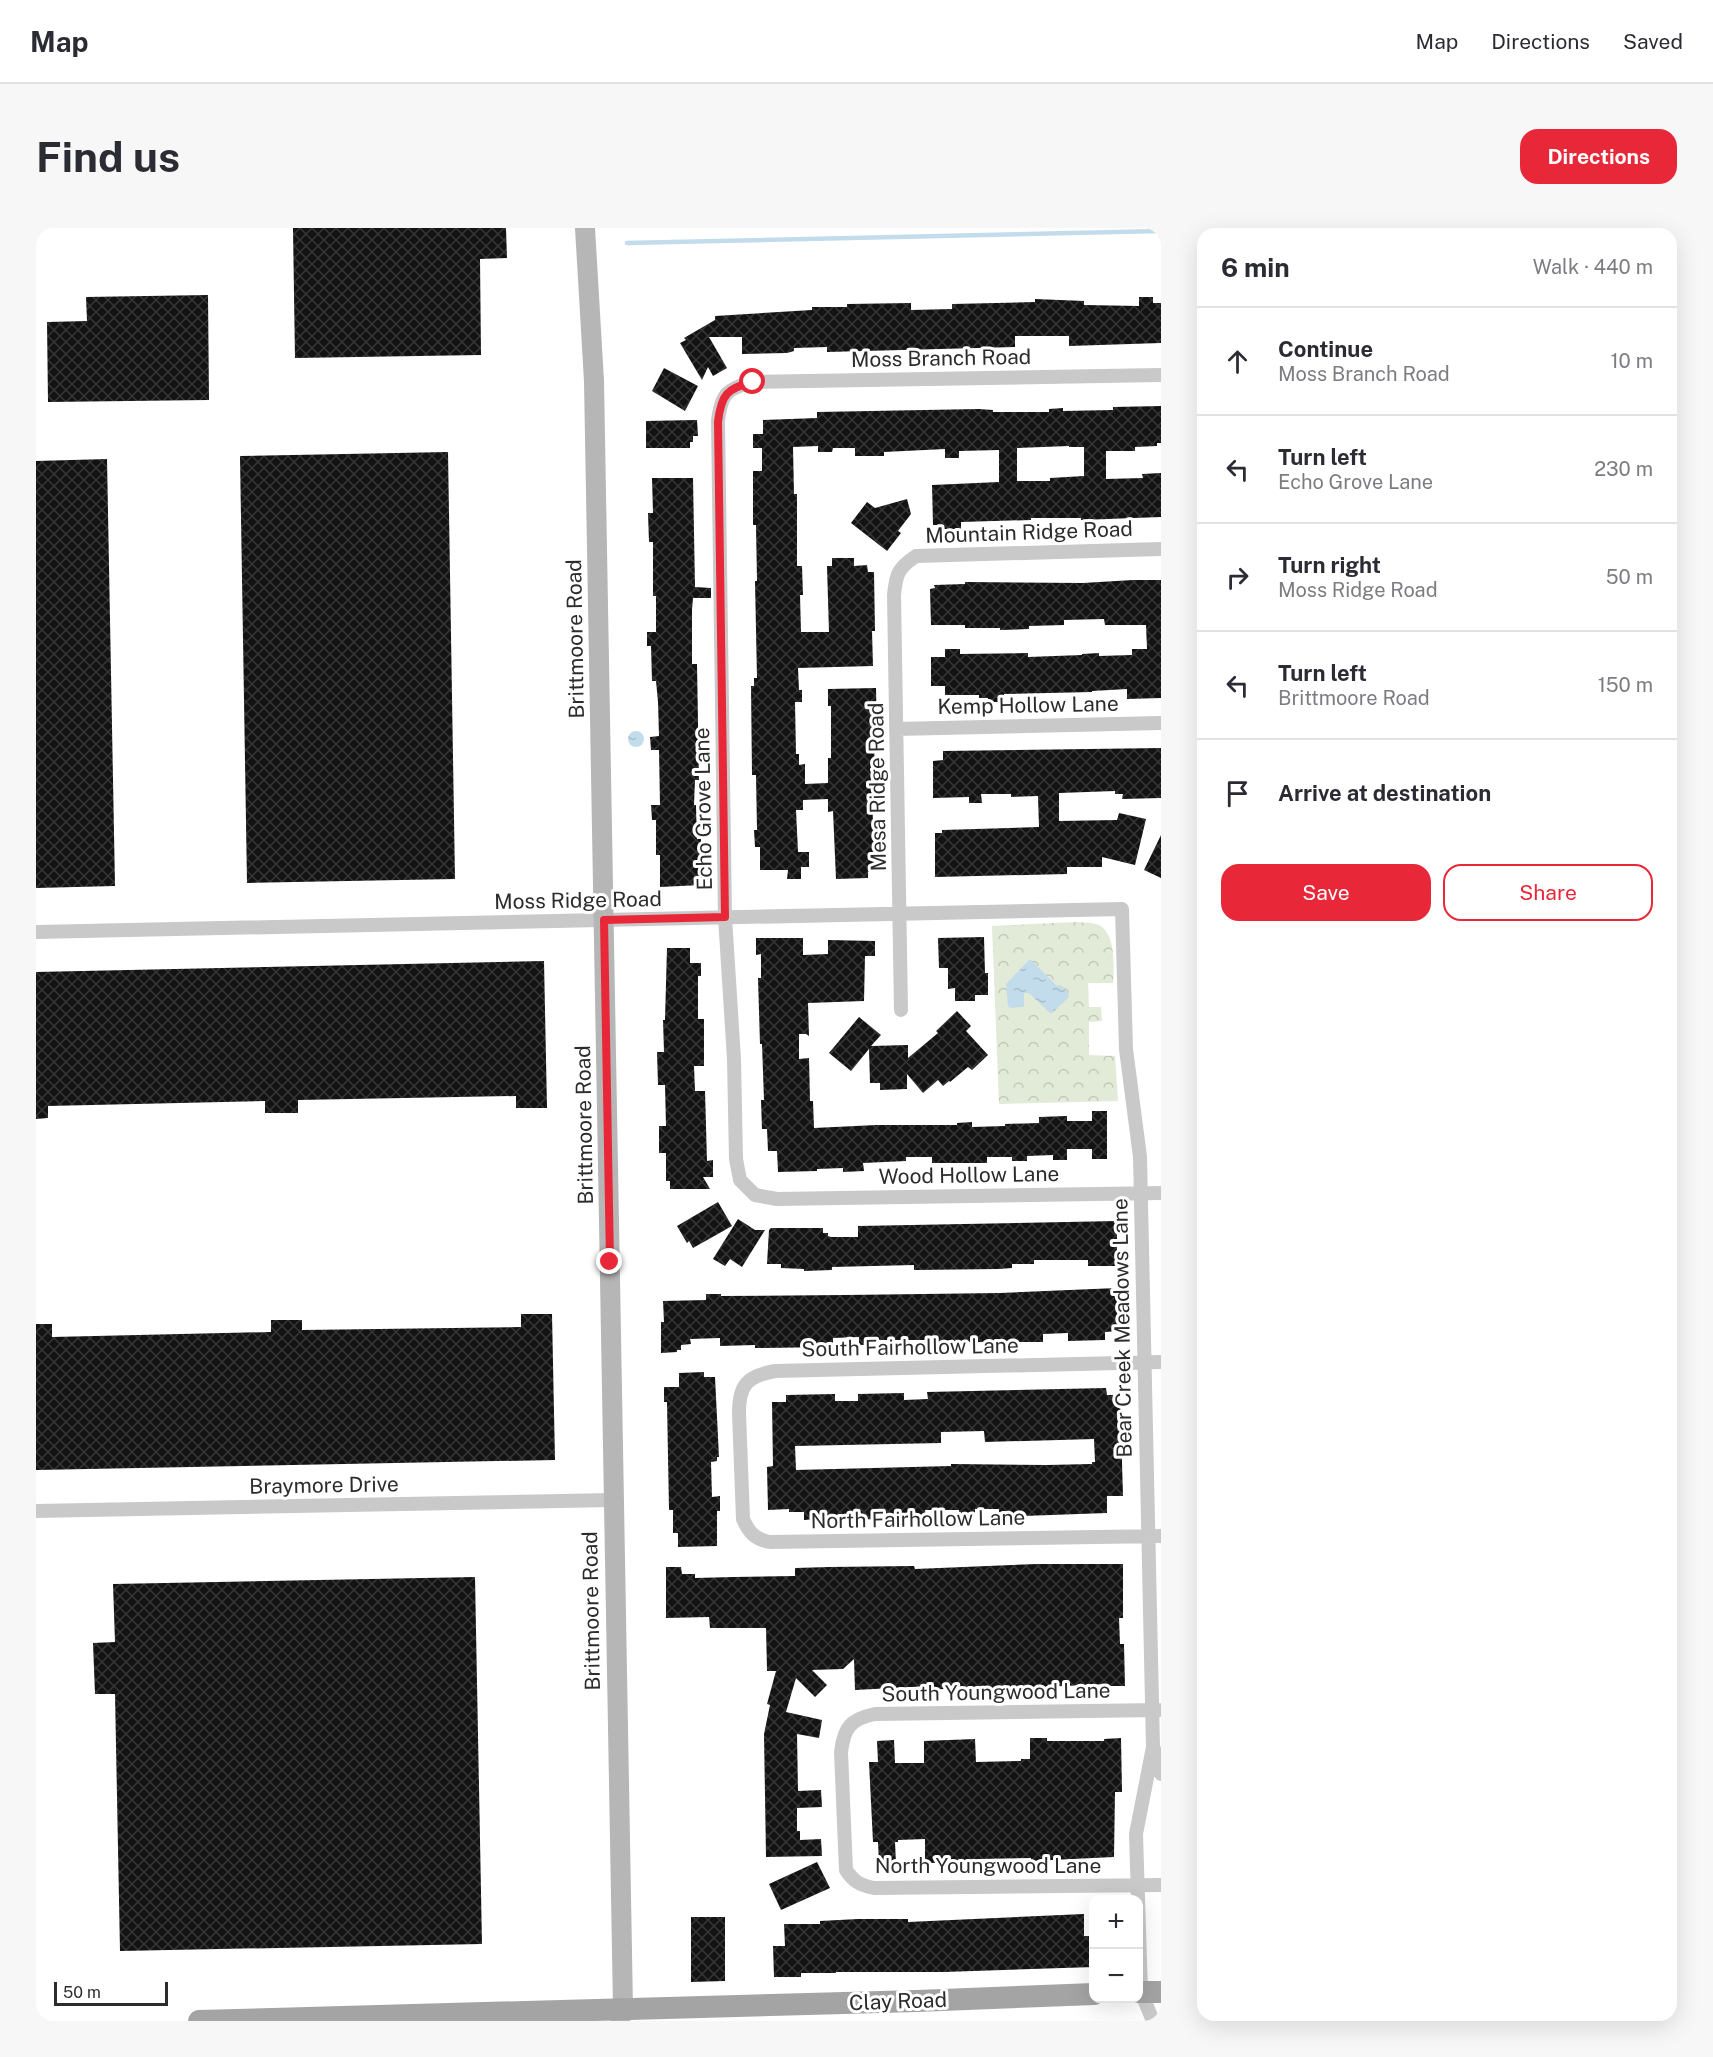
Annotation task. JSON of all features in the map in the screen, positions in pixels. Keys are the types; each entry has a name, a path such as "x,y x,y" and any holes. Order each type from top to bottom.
{"main road":[{"name":"Brittmoore Road","path":"585,228 594,381 622,2015"},
{"name":"Clay Road","path":"199,2021 917,2011 1089,1994"}],"street":[{"name":"Moss Branch Road","path":"724,394 737,386 753,382 1161,375"},
{"name":"Echo Grove Lane","path":"724,394 718,422 725,917 734,1059 736,1159 740,1180 755,1195 777,1199"},
{"name":"Mountain Ridge Road","path":"902,565 916,555 1161,549"},
{"name":"Mesa Ridge Road","path":"902,565 896,579 894,595 902,1010"},
{"name":"Kemp Hollow Lane","path":"896,729 1161,723"},
{"name":"Moss Ridge Road","path":"36,932 1122,909"},
{"name":"Bear Creek Meadows Lane","path":"1122,909 1126,1049 1140,1157 1144,1362 1155,1536 1157,1710 1153,1748 1136,1834 1147,1992 1153,2021"},
{"name":"Wood Hollow Lane","path":"777,1199 1161,1193"},
{"name":"South Fairhollow Lane","path":"740,1464 739,1398 744,1385 758,1374 775,1371 1161,1362"},
{"name":"North Fairhollow Lane","path":"740,1464 743,1519 747,1531 758,1540 770,1542 1155,1536"},
{"name":"Braymore Drive","path":"36,1511 613,1500"},
{"name":"South Youngwood Lane","path":"844,1809 841,1752 843,1737 849,1726 861,1717 875,1714 1157,1710"},
{"name":"Bear Creek Meadows Lane","path":"1153,1748 1161,1774"},
{"name":"North Youngwood Lane","path":"844,1809 846,1870 851,1878 860,1885 874,1888 1161,1885"}],"green space":[{"path":"1076,922 1099,925 1105,929 1111,943 1113,983 1088,983 1089,1007 1101,1007 1102,1021 1089,1022 1089,1055 1115,1056 1118,1101 999,1104 992,926"}],"water":[{"path":"633,731 639,731 644,739 642,745 633,747 628,742 628,736"},
{"path":"1030,959 1057,986 1061,985 1068,993 1069,997 1051,1014 1029,993 1024,993 1022,1007 1010,1008 1008,1006 1006,984"}],"building":[{"path":"293,228 506,228 507,258 480,259 481,355 295,358"},
{"path":"208,295 209,400 48,402 47,322 87,321 86,297"},
{"path":"1139,297 1153,297 1153,303 1161,303 1161,343 1069,346 1069,336 1015,336 1015,347 827,352 827,347 794,348 794,351 787,353 742,354 742,337 709,337 727,368 713,376 708,367 702,380 680,343 686,340 684,338 715,320 715,316 812,310 812,307 847,307 847,304 911,303 911,310 952,309 952,304 1035,302 1035,299 1084,301 1084,305 1139,306"},
{"path":"664,368 698,386 685,411 652,391"},
{"path":"1161,406 1161,443 1157,443 1157,446 1135,447 1135,451 1106,451 1106,479 1143,478 1142,474 1161,473 1161,517 1081,520 1081,518 1031,518 1031,520 961,522 961,529 944,529 944,525 933,525 932,485 999,482 999,450 959,451 959,458 945,458 945,449 884,452 884,456 855,456 855,448 833,448 832,452 818,452 818,446 793,447 794,494 797,494 797,566 802,566 801,632 829,632 827,566 832,566 832,558 854,558 854,566 867,565 868,572 874,572 875,631 872,631 873,666 798,668 802,702 795,702 796,754 799,754 799,765 805,764 805,784 828,783 828,758 831,758 831,706 828,706 828,689 876,688 877,740 874,740 875,773 871,773 873,822 879,822 880,850 874,850 874,872 868,872 868,878 836,879 833,811 828,812 828,799 803,800 803,810 796,810 798,852 809,852 809,867 801,867 801,879 787,879 788,870 760,870 760,847 755,847 754,830 757,830 756,775 752,775 751,686 754,686 754,678 757,678 756,525 753,525 753,471 762,471 762,448 753,448 753,434 763,434 763,420 817,418 817,412 979,409 993,410 993,412 1049,412 1049,409 1063,408 1063,411 1113,410 1113,407","holes":["1084,447 1084,476 1050,478 1050,481 1017,481 1017,448"]},
{"path":"697,420 698,436 693,436 690,448 646,448 646,421"},
{"path":"448,452 455,879 247,883 240,456"},
{"path":"107,459 115,886 36,888 36,461"},
{"path":"652,478 693,478 695,587 711,588 711,598 693,598 692,610 692,664 697,664 699,780 695,780 694,805 696,805 697,839 701,839 701,885 660,887 660,855 656,855 656,820 652,820 651,805 660,805 659,750 651,750 650,737 659,736 658,702 656,681 652,681 651,646 647,646 647,632 656,632 653,542 649,542 648,513 653,513"},
{"path":"907,499 911,514 898,531 901,533 887,551 851,523 867,502 875,508"},
{"path":"1161,580 1161,698 1127,699 1127,689 1004,694 1004,702 988,702 988,698 979,698 979,695 945,695 945,686 931,686 931,657 945,657 945,649 960,649 960,654 1028,653 1028,657 1099,653 1099,656 1132,655 1132,649 1147,649 1146,625 1105,625 1104,619 1064,620 1064,625 1029,626 1029,629 1000,630 1000,628 965,628 965,625 931,625 930,589 935,588 934,585 965,584 965,582 1083,583"},
{"path":"1161,748 1161,798 1122,799 1123,794 1115,794 1115,791 1059,793 1059,821 1117,820 1119,813 1146,819 1135,865 1102,857 1102,867 1067,867 1067,874 935,877 935,833 942,833 942,830 1039,827 1038,796 1011,797 1011,794 981,794 982,803 969,803 969,797 933,798 933,761 943,760 943,751"},
{"path":"1161,835 1161,878 1144,870"},
{"path":"984,937 988,995 975,995 975,1001 955,1001 955,988 948,989 948,968 939,968 938,938"},
{"path":"756,938 803,938 803,955 828,954 828,940 875,941 875,956 865,956 864,1001 808,1003 809,1036 799,1034 799,1059 809,1058 810,1101 813,1101 814,1128 957,1125 957,1123 972,1122 972,1127 1005,1126 1005,1124 1039,1123 1039,1117 1067,1116 1067,1121 1092,1121 1092,1111 1107,1111 1107,1159 1092,1159 1092,1149 1067,1149 1067,1160 1053,1160 1053,1155 1027,1156 1027,1161 1012,1161 1012,1157 987,1157 987,1163 932,1163 932,1157 906,1157 906,1161 863,1163 864,1171 843,1172 843,1168 778,1172 777,1151 768,1151 767,1129 762,1129 761,1100 764,1100 758,978 761,978 761,954 756,955"},
{"path":"667,948 690,948 690,963 701,963 701,976 698,976 698,1019 704,1019 704,1066 694,1066 695,1091 705,1091 707,1161 713,1160 713,1177 703,1177 710,1189 670,1189 670,1181 666,1181 666,1153 659,1153 659,1126 666,1126 665,1085 658,1085 657,1052 664,1052 663,1020 665,1020"},
{"path":"544,961 547,1108 516,1108 516,1096 298,1100 298,1113 265,1113 265,1101 48,1106 48,1118 36,1119 36,972"},
{"path":"957,1011 971,1026 966,1031 988,1055 972,1070 968,1067 943,1086 938,1080 923,1093 907,1074 907,1089 880,1090 880,1083 870,1083 869,1049 851,1071 829,1053 859,1017 881,1035 871,1046 908,1045 908,1058 938,1033 936,1031"},
{"path":"718,1202 732,1226 693,1248 689,1241 687,1243 677,1226"},
{"path":"738,1219 755,1230 765,1230 742,1267 730,1259 725,1266 713,1259"},
{"path":"1117,1221 1117,1266 1088,1266 1088,1260 1034,1260 1034,1264 1012,1264 1012,1268 999,1269 914,1270 914,1265 832,1267 832,1270 804,1271 804,1269 781,1268 781,1264 767,1264 771,1228 823,1228 823,1233 828,1233 831,1237 858,1237 858,1226"},
{"path":"1117,1288 1118,1331 1105,1332 1105,1340 1068,1341 1068,1333 1043,1334 1043,1342 929,1343 929,1340 875,1340 875,1345 859,1345 859,1337 833,1338 833,1347 755,1348 755,1345 720,1346 720,1338 690,1339 691,1344 681,1345 681,1350 677,1352 661,1353 661,1322 664,1322 663,1301 706,1300 706,1294 721,1294 721,1296 1000,1293"},
{"path":"521,1314 552,1314 555,1460 36,1470 36,1324 52,1324 52,1337 271,1332 271,1320 302,1320 302,1330 521,1327"},
{"path":"704,1372 704,1377 715,1377 719,1457 717,1461 711,1462 712,1497 720,1496 720,1511 717,1511 717,1546 678,1547 678,1533 673,1533 673,1510 669,1510 667,1402 664,1402 664,1387 679,1387 679,1373"},
{"path":"1106,1388 1107,1395 1120,1395 1123,1496 1107,1496 1107,1513 999,1517 999,1509 975,1509 975,1517 959,1518 959,1510 925,1510 926,1518 804,1520 804,1512 789,1512 789,1509 768,1510 767,1467 773,1466 772,1402 786,1402 786,1395 835,1394 835,1401 858,1401 858,1394 904,1393 904,1400 928,1399 927,1392","holes":["984,1431 985,1442 1094,1439 1095,1462 1092,1464 951,1464 951,1466 796,1470 795,1446 941,1443 941,1432"]},
{"path":"1037,1564 1123,1564 1123,1618 1119,1618 1120,1644 1124,1644 1125,1686 1109,1686 1108,1684 1001,1689 944,1687 944,1689 930,1690 930,1686 855,1690 854,1659 843,1669 812,1670 827,1685 815,1697 796,1678 786,1712 822,1720 819,1738 797,1734 798,1791 821,1790 822,1807 797,1808 797,1831 800,1831 800,1840 821,1839 822,1856 766,1857 764,1734 770,1705 767,1704 776,1671 767,1671 766,1628 710,1628 709,1617 666,1618 666,1567 681,1567 682,1574 695,1574 695,1578 795,1576 795,1568 914,1566 915,1569"},
{"path":"475,1577 482,1944 120,1951 115,1694 95,1694 93,1643 115,1642 113,1584"},
{"path":"1030,1738 1047,1738 1047,1741 1104,1741 1104,1739 1121,1738 1122,1792 1115,1792 1114,1857 1031,1861 1031,1858 978,1859 978,1863 925,1863 925,1839 898,1840 895,1842 896,1863 879,1864 878,1842 873,1842 869,1762 878,1762 877,1741 894,1740 895,1763 924,1763 924,1741 975,1739 976,1762 1030,1759"},
{"path":"817,1862 830,1888 781,1910 769,1884"},
{"path":"1084,1914 1084,1936 1089,1936 1089,1967 944,1972 801,1973 801,1977 774,1977 773,1946 785,1946 784,1924 820,1924 820,1921 858,1919 908,1919 908,1922"},
{"path":"691,1917 725,1917 725,1981 691,1982"}],"waterway":[{"path":"627,243 1161,231"}],"route":[{"path":"610,1262 604,920 725,917 718,422 724,394 737,386 753,382"}]}
